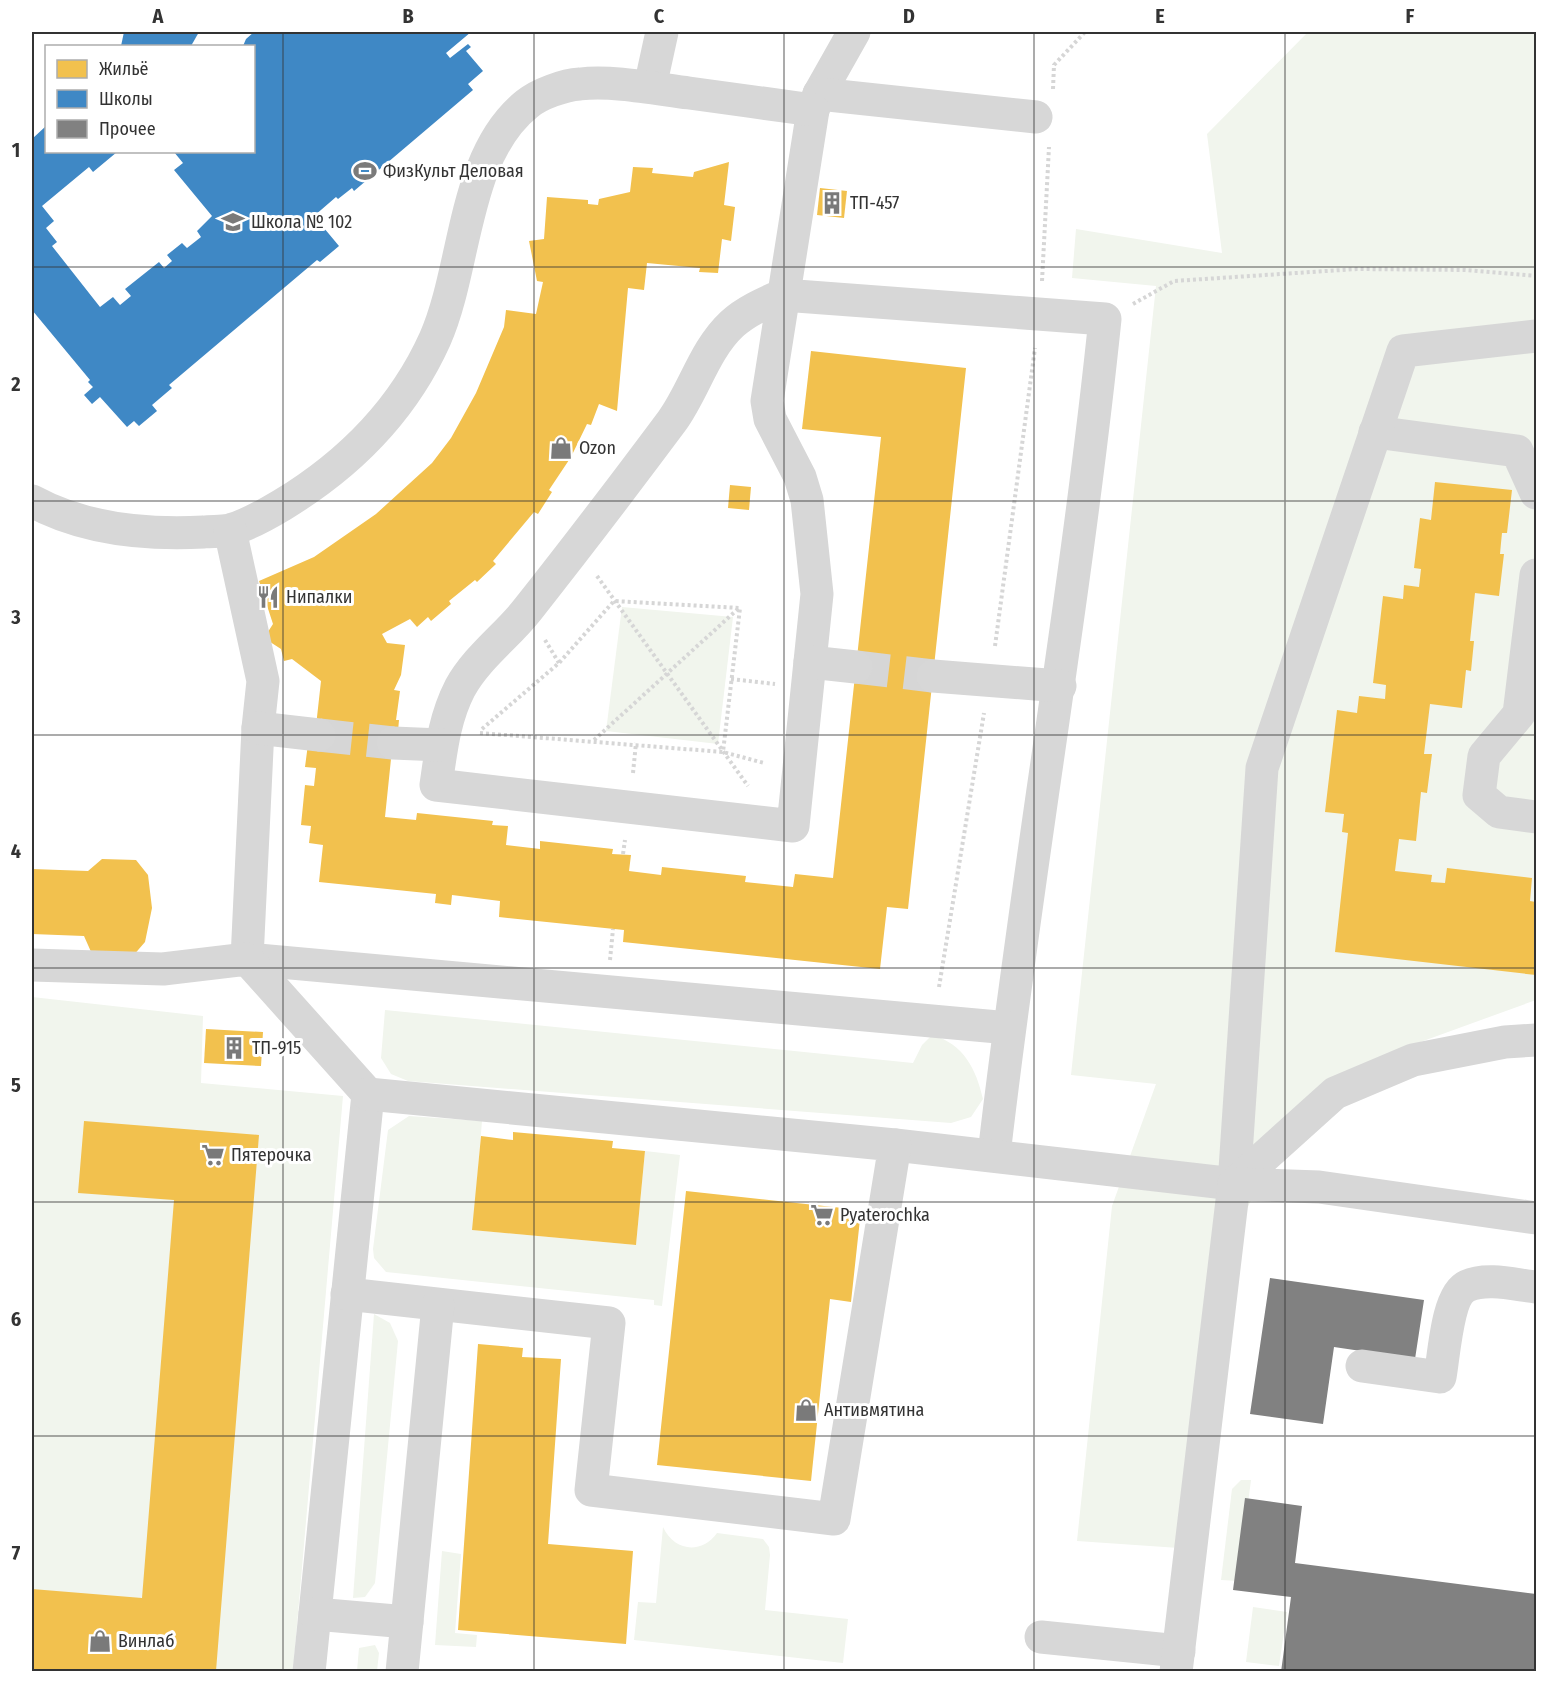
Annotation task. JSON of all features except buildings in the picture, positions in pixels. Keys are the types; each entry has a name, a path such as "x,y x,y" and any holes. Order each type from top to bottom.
{"lane":[{"path":"650,87 662,32"},
{"path":"854,32 816,102 783,295 767,401 770,419 800,477 812,528 817,594 793,826 436,785 444,728 461,688 479,662 527,611 678,413 711,352 731,325 756,307 783,295 1105,319 1060,686 1009,1028 994,1155"},
{"path":"32,501 82,521 128,530 181,533 230,530 270,513 311,488 349,458 396,404 419,370 447,307 470,210 494,145 527,103 551,92 580,84 650,87 816,102 1036,117"},
{"path":"1041,1637 1177,1661 1234,1185 1262,768 1403,351 1536,336"},
{"path":"1375,432 1517,451 1536,494"},
{"path":"230,530 263,681 258,728 247,959 368,1094 994,1155 1234,1185 1319,1187 1536,1218"},
{"path":"1536,575 1519,714 1484,756 1479,795 1499,812 1536,817"},
{"path":"809,674 856,667"},
{"path":"933,676 1060,686"},
{"path":"258,728 319,735"},
{"path":"393,742 441,745"},
{"path":"32,964 163,969 247,959 1009,1028"},
{"path":"1234,1185 1335,1093 1413,1060 1505,1042 1536,1040"},
{"path":"309,1671 368,1094"},
{"path":"347,1294 609,1323 591,1490 834,1520 895,1145"},
{"path":"1362,1366 1440,1377 1454,1299 1466,1286 1489,1282 1536,1287"},
{"path":"402,1671 438,1305"},
{"path":"315,1614 406,1622"}],"path":[{"path":"1105,319 1174,281 1357,269 1465,270 1536,276"},
{"path":"576,546 775,823"},
{"path":"614,601 740,608"},
{"path":"614,601 559,663 477,732 723,752 799,771"},
{"path":"594,740 740,608"},
{"path":"723,752 740,608"},
{"path":"731,679 809,674"},
{"path":"934,1020 990,680"}],"shaded area":[{"path":"1308,32 1536,32 1536,1000 1382,1056 1272,1156 1213,1281 1179,1548 1077,1541 1112,1206 1156,1084 1071,1075 1156,286 1072,278 1076,229 1222,253 1207,134"},
{"path":"622,607 733,617 718,744 606,731"},
{"path":"32,997 203,1016 201,1083 343,1096 293,1671 32,1672"},
{"path":"385,1010 913,1063 922,1045 932,1035 952,1045 967,1059 977,1078 983,1099 971,1117 951,1123 408,1081 391,1074 381,1058"},
{"path":"409,1116 482,1121 473,1230 636,1245 645,1151 680,1155 662,1306 654,1305 654,1300 386,1272 374,1258 373,1249 388,1130"},
{"path":"374,1314 390,1323 398,1341 375,1583 365,1597 353,1598"},
{"path":"1241,1480 1251,1480 1238,1581 1221,1580 1232,1489"},
{"path":"663,1527 674,1541 688,1547 703,1545 717,1533 763,1539 769,1547 770,1555 765,1610 848,1619 843,1663 634,1640 638,1602 656,1603"},
{"path":"442,1551 461,1554 455,1633 477,1635 476,1647 435,1645"},
{"path":"1253,1607 1287,1612 1279,1666 1246,1662"},
{"path":"375,1645 379,1653 377,1671 357,1671 359,1648"}],"tunnel":[{"path":"856,667 933,676"},
{"path":"319,735 393,743"}],"place":[{"name":"ФизКульт Деловая","path":"365,171"},
{"name":"ТП-457","path":"832,203"},
{"name":"Школа № 102","path":"233,222"},
{"name":"Ozon","path":"561,448"},
{"name":"Нипалки","path":"268,597"},
{"name":"ТП-915","path":"234,1048"},
{"name":"Пятерочка","path":"213,1155"},
{"name":"Pyaterochka","path":"822,1215"},
{"name":"Антивмятина","path":"806,1410"},
{"name":"Винлаб","path":"100,1641"}]}
